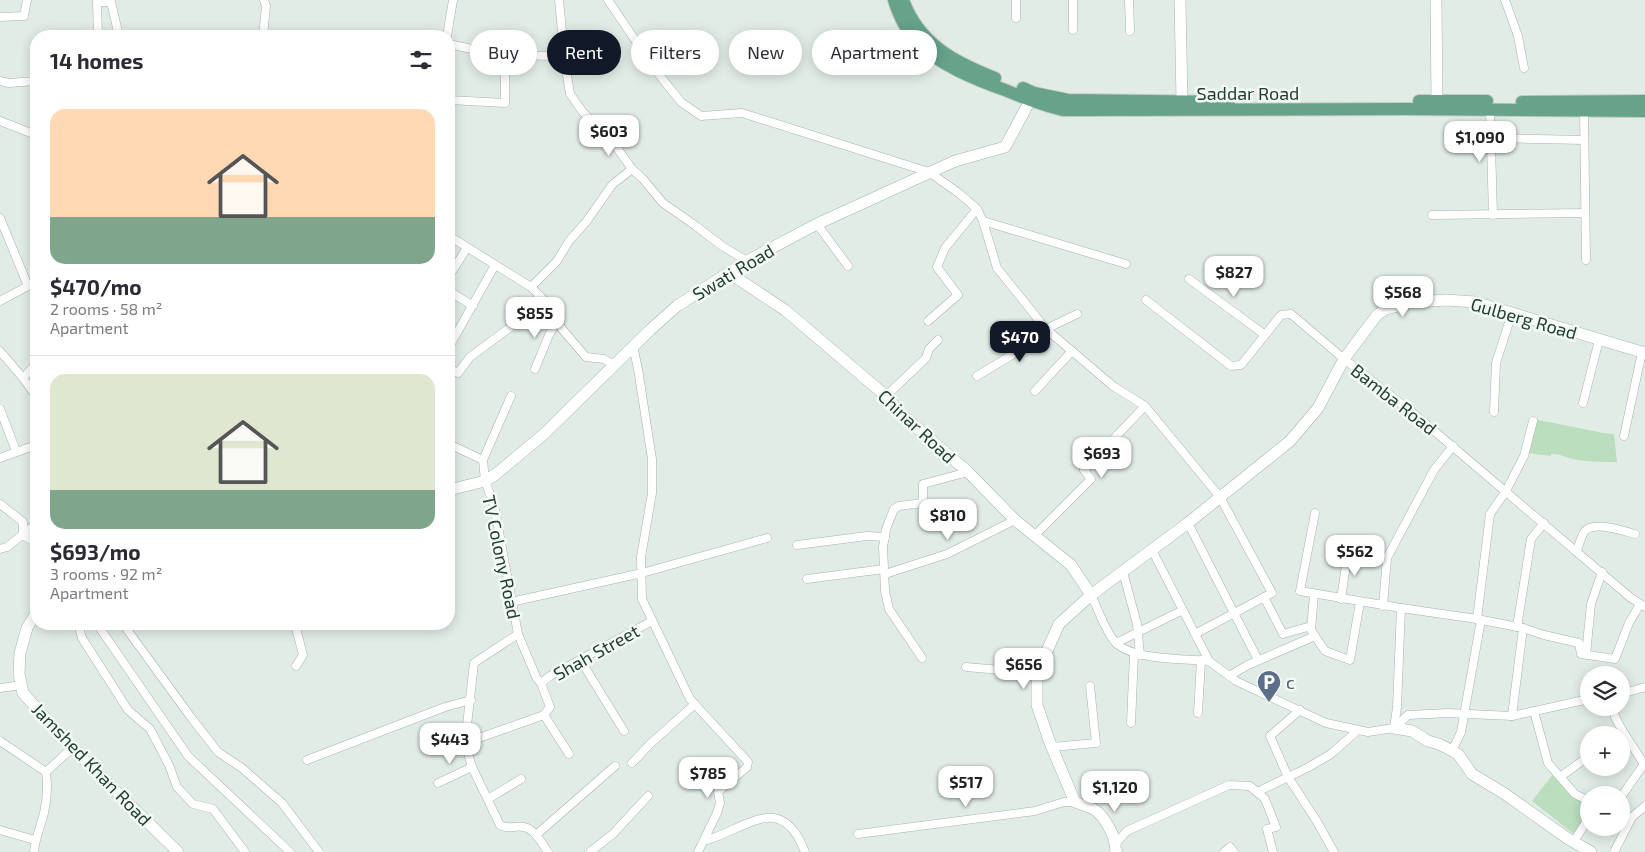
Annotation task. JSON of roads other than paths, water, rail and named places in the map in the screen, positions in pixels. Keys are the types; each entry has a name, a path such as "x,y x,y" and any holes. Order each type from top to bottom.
{"main road":[{"path":"894,0 904,26 927,51 964,75 1033,96"},
{"path":"903,0 908,14 933,46 946,55 1033,96"},
{"name":"Saddar Road","path":"1033,96 1068,100 1182,106 1584,106 1645,111"},
{"name":"Saddar Road","path":"1437,105 1490,110 1645,101"}],"street":[{"path":"0,18 24,16 27,0"},
{"path":"264,0 266,6 264,30"},
{"path":"448,30 453,0"},
{"path":"559,0 562,30"},
{"path":"608,0 656,71 681,102 701,116 742,113 929,172 960,194 977,209 983,221 997,268 1046,329 1113,386 1145,406 1220,497 1272,593 1195,634"},
{"path":"1016,0 1016,18"},
{"path":"1073,0 1073,30"},
{"path":"1129,0 1130,31"},
{"path":"1180,0 1182,106"},
{"path":"1436,0 1437,105"},
{"path":"1505,0 1518,36 1524,68"},
{"path":"98,30 97,2 110,2 117,30"},
{"path":"455,45 470,49"},
{"path":"455,100 505,103 505,75"},
{"path":"567,75 570,94 582,111 617,148 632,169 663,203 746,261"},
{"path":"0,81 9,83 30,81"},
{"name":"Swati Road","path":"455,488 485,481 496,474 544,434 633,346 677,306 746,261 817,224 929,172 955,161 1005,147 1033,96"},
{"path":"1584,106 1586,260"},
{"path":"1490,110 1493,215"},
{"path":"0,121 30,133"},
{"path":"1490,138 1584,140"},
{"path":"531,287 557,261 569,241 586,222 612,185 632,169"},
{"path":"928,321 958,295 937,267 945,248 977,209"},
{"path":"1432,216 1585,213"},
{"path":"0,218 28,286 1,297"},
{"path":"983,221 1126,264"},
{"path":"817,224 848,266"},
{"path":"455,240 531,287 548,303 562,329 586,357 604,359 614,365"},
{"path":"455,267 467,248"},
{"path":"455,337 496,265"},
{"name":"Chinar Road","path":"728,273 785,310 886,396 900,413 968,472 1015,520 1071,565 1091,595"},
{"path":"1189,279 1265,335"},
{"path":"455,295 473,306"},
{"path":"455,371 458,373 470,357 512,326 540,296"},
{"name":"Bamba Road","path":"1146,300 1231,366 1241,365 1281,315 1291,314 1643,605"},
{"name":"Gulberg Road","path":"1037,673 1059,624 1091,595 1188,523 1290,441 1318,408 1344,359 1377,315 1386,309 1415,302 1446,300 1475,302 1643,353"},
{"path":"1494,412 1496,363 1512,313"},
{"path":"977,376 1025,347 1046,329 1077,314"},
{"path":"535,369 557,321"},
{"path":"886,396 926,358 930,349 938,340"},
{"path":"1584,403 1598,340"},
{"path":"633,346 652,459 652,493 642,557 642,599 690,699 748,762 747,766 718,792 720,803 698,852"},
{"path":"0,351 30,387"},
{"path":"1035,391 1072,351"},
{"path":"1624,436 1643,353"},
{"path":"24,378 30,371"},
{"path":"455,447 483,460 511,396"},
{"path":"1035,535 1091,479 1084,470 1145,406"},
{"path":"0,410 16,451"},
{"path":"1452,750 1461,732 1464,714 1479,619 1490,514 1506,491 1524,456 1533,421"},
{"path":"1383,606 1387,558 1434,470 1453,446"},
{"path":"0,458 30,447"},
{"name":"TV Colony Road","path":"483,460 485,481 494,505 518,634 537,679 542,683 550,707 544,715"},
{"path":"922,658 889,609 885,592 883,547 885,537 894,509 899,506 923,503 924,484 968,472"},
{"path":"0,504 23,522 23,534"},
{"path":"1315,513 1300,591 1520,627 1579,643 1581,654 1615,659 1629,623 1643,605"},
{"path":"808,579 885,572 947,554 1015,520"},
{"path":"1188,523 1258,660"},
{"path":"1512,716 1531,538 1544,523"},
{"path":"1577,551 1587,529 1598,525 1635,534"},
{"path":"0,549 30,529"},
{"path":"23,534 30,539"},
{"path":"797,545 867,536 885,537"},
{"path":"511,602 642,572 767,538"},
{"path":"1152,550 1195,634 1205,661 1198,713"},
{"path":"1341,599 1348,552"},
{"path":"1123,572 1138,634 1131,723"},
{"path":"1586,654 1591,604 1602,572"},
{"path":"1314,594 1311,630 1325,652 1350,660 1360,602"},
{"path":"1091,595 1109,633 1116,643 1137,655 1205,661 1236,681 1326,723 1368,732 1394,728 1412,732 1458,754 1472,774 1591,852"},
{"path":"1264,598 1282,634 1311,626"},
{"path":"1394,728 1397,707 1402,608"},
{"path":"1116,643 1138,634 1183,610"},
{"name":"Shah Street","path":"542,683 550,676 581,661 652,621"},
{"name":"Jamshed Khan Road","path":"30,622 26,628 20,653 19,674 23,693 72,748 178,852"},
{"path":"80,630 82,638 128,710 150,729 169,765 177,787 193,804 213,809 245,852"},
{"path":"101,630 188,756 290,852"},
{"path":"127,630 218,752 242,768 282,803 319,852"},
{"path":"296,666 303,654 297,630"},
{"path":"518,634 474,663 465,743 472,767 500,825 505,828 525,826 536,835 548,852"},
{"path":"1229,676 1258,660 1315,636"},
{"path":"581,661 624,731"},
{"path":"966,667 1037,673 1037,705 1052,747 1076,802"},
{"path":"0,688 22,685"},
{"path":"1052,747 1096,743 1090,686"},
{"path":"1630,692 1645,688"},
{"path":"307,760 445,707 471,700"},
{"path":"1394,728 1408,715 1464,714 1512,716 1580,701"},
{"path":"632,763 650,744 695,704"},
{"path":"1300,710 1270,736 1288,777 1334,852"},
{"path":"1534,712 1548,764 1575,794 1580,796"},
{"path":"465,743 544,715 569,754"},
{"path":"1257,792 1331,754 1358,730"},
{"path":"0,741 46,772 48,784 44,812 35,840 34,852"},
{"path":"1629,786 1644,764 1630,747"},
{"path":"46,772 72,748"},
{"path":"1560,778 1580,763"},
{"path":"536,835 615,766"},
{"path":"438,783 472,767"},
{"path":"488,799 521,779"},
{"path":"1115,849 1127,831 1229,785 1250,786 1265,799 1276,827 1267,829 1273,852"},
{"path":"590,852 613,834 648,796"},
{"path":"858,834 1035,811 1064,802 1076,802 1096,810 1110,828 1115,849"},
{"path":"1614,852 1632,817 1645,806"},
{"path":"704,841 730,832 749,822 765,817 776,818 788,824 800,840 804,852"},
{"path":"0,830 35,840"},
{"path":"1574,841 1580,832"},
{"path":"1224,852 1230,847 1234,852"}],"place":[{"name":"c","path":"1269,703"}]}
